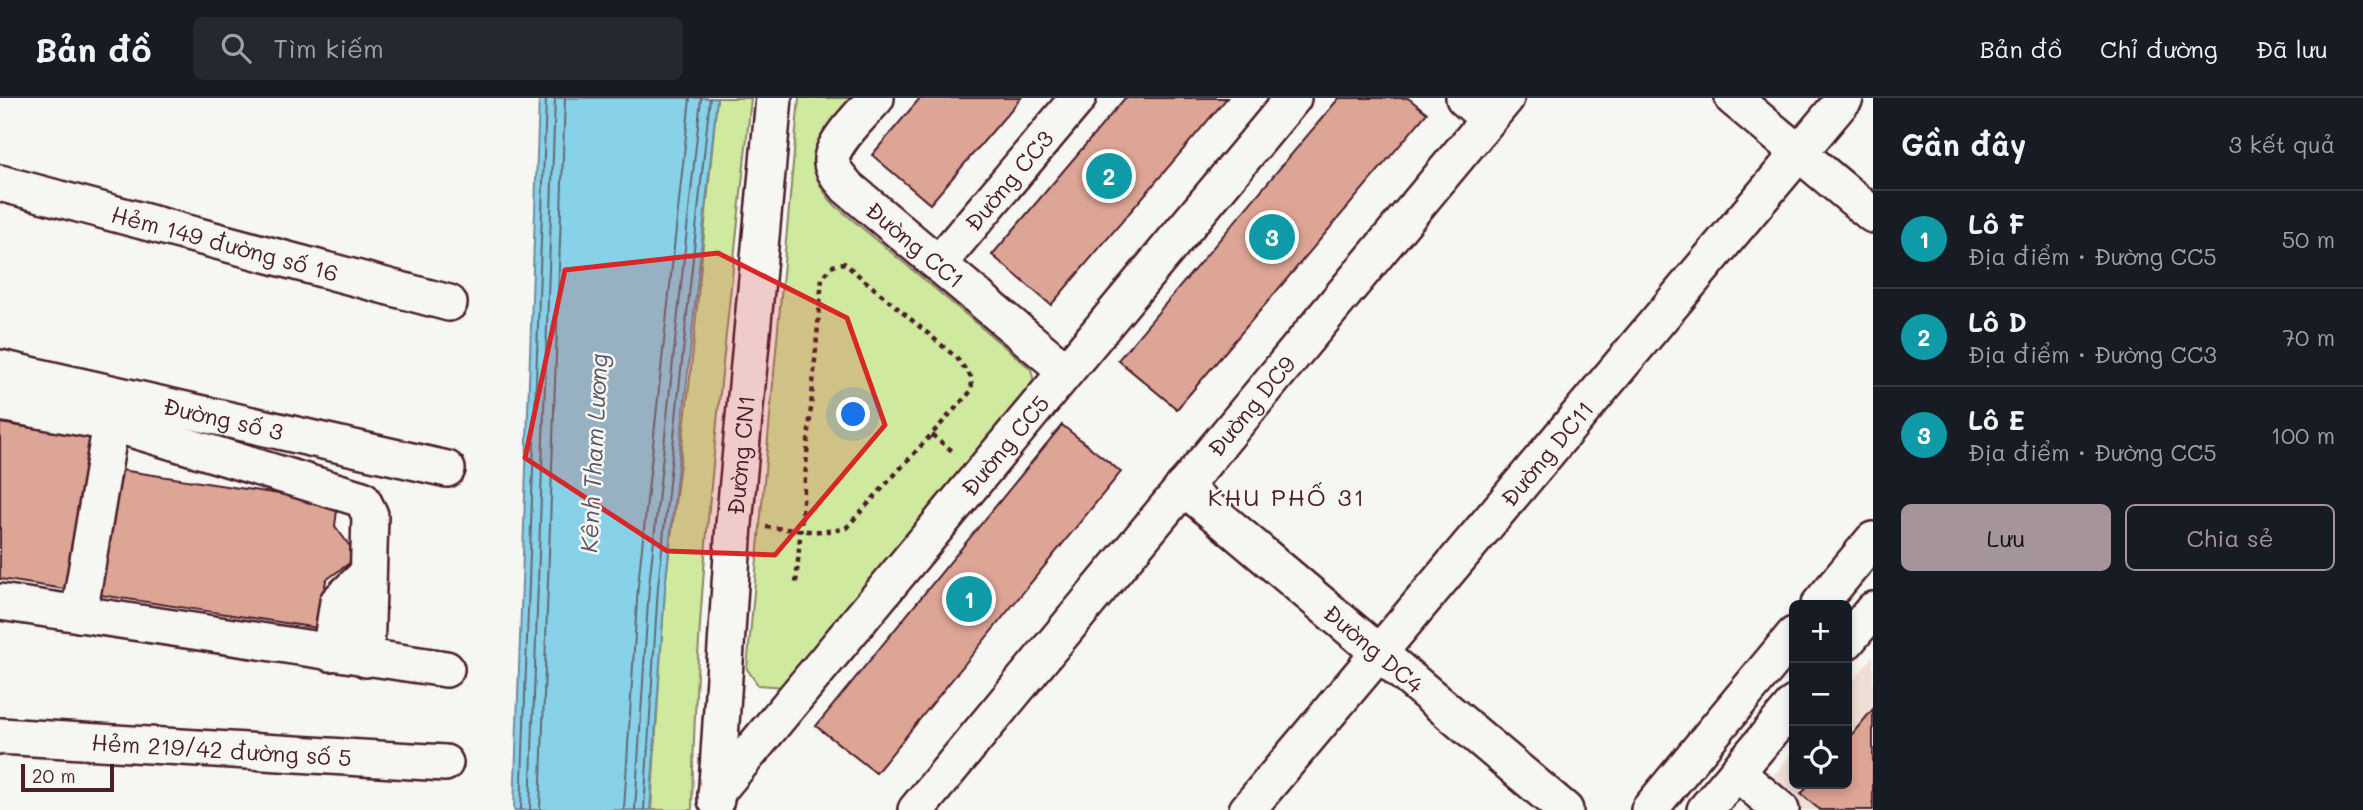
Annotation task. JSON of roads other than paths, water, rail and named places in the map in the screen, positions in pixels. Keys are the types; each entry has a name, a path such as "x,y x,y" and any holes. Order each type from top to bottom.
{"street":[{"name":"Đường CN1","path":"716,802 734,524 774,98"},
{"name":"Đường CC1","path":"876,98 833,151 832,163 847,187 1066,371"},
{"name":"Đường CC3","path":"939,264 1079,98"},
{"name":"Đường CC5","path":"716,802 1066,371 1293,98"},
{"path":"1733,98 1873,215"},
{"name":"Đường DC11","path":"1247,810 1845,98"},
{"name":"Đường DC9","path":"916,810 1183,487 1486,105"},
{"name":"Hẻm 149 đường số 16","path":"0,183 449,303"},
{"name":"Đường số 3","path":"0,368 447,469"},
{"path":"0,403 111,423 362,499 370,515 366,659"},
{"path":"79,614 111,423"},
{"name":"Đường DC4","path":"1183,487 1565,810"},
{"path":"1823,600 1873,540"},
{"path":"330,653 338,602 368,573"},
{"path":"0,602 446,669"},
{"path":"1852,635 1873,610"},
{"path":"1649,810 1789,641"},
{"path":"1705,810 1789,710"},
{"name":"Hẻm 219/42 đường số 5","path":"0,736 445,762"},
{"path":"1737,773 1781,810"}],"water":[{"name":"Kênh Tham Lương","path":"539,98 717,98 665,588 650,810 514,810"}],"place":[{"name":"Lô D","path":"1109,176"},
{"name":"Lô E","path":"1272,237"},
{"name":"Lô F","path":"969,599"}],"district":[{"name":"KHU PHỐ 31","path":"1287,496"}]}
